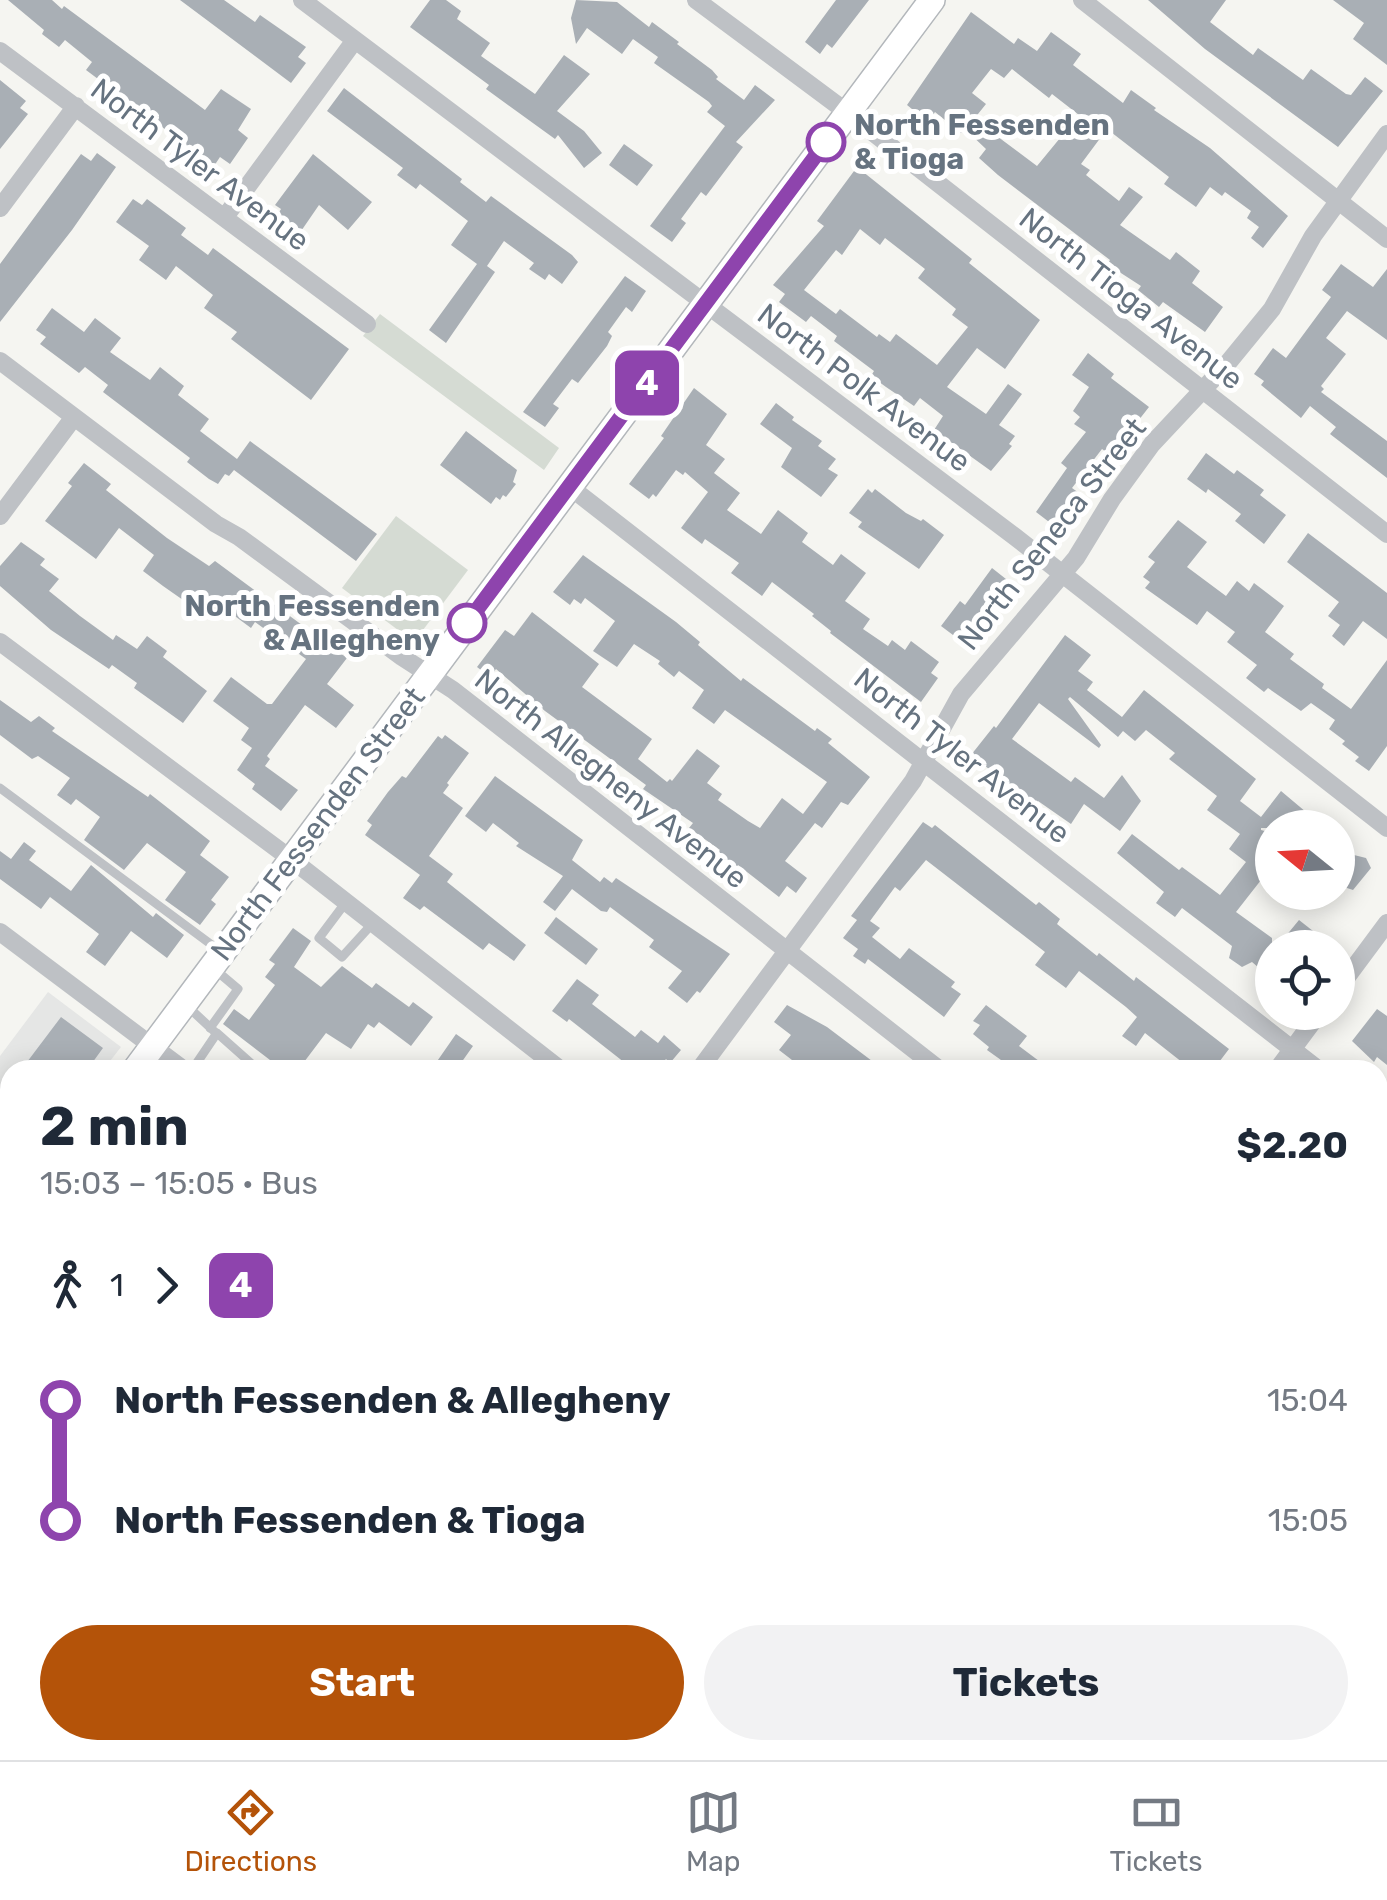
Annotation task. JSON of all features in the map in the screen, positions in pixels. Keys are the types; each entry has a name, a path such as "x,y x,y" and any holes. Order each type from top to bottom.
{"main road":[{"name":"North Fessenden Street","path":"142,1060 932,0"}],"street":[{"name":"North Polk Avenue","path":"302,0 1062,575 1387,828"},
{"name":"North Tioga Avenue","path":"696,0 848,113 1387,534"},
{"path":"1082,0 1387,239"},
{"path":"225,217 355,40"},
{"name":"North Tyler Avenue","path":"0,51 367,324"},
{"path":"0,208 76,106"},
{"name":"North Seneca Street","path":"706,1060 914,781 961,694 1062,575 1152,444 1272,309 1313,236 1387,134"},
{"name":"North Allegheny Avenue","path":"0,362 216,524 429,674 927,1060"},
{"path":"0,516 74,417"},
{"name":"North Tyler Avenue","path":"570,487 1307,1060"},
{"path":"0,642 292,860 549,1060"},
{"path":"1355,966 1387,922"},
{"path":"0,932 171,1060"},
{"path":"1285,1060 1307,1030"}],"lane":[{"path":"0,788 217,960 238,989 197,1060"},
{"path":"346,902 319,938 342,958 373,923"},
{"path":"185,1004 247,1060"}],"shaded area":[{"path":"380,314 559,448 544,470 363,336"},
{"path":"396,516 468,570 414,642 342,588"},
{"path":"48,992 121,1047 111,1060 0,1060"}],"building":[{"path":"8,0 52,0 62,9 64,6 205,110 221,89 251,109 238,130 248,138 230,164 220,157 214,166 86,70 92,62 65,40 59,47"},
{"path":"180,0 224,0 255,22 260,15 306,47 298,57 306,63 291,83"},
{"path":"430,0 446,0 461,11 457,19 490,43 481,56 535,94 564,55 590,74 557,111 584,131 602,153 584,168 558,135 555,139 486,89 489,85 410,27"},
{"path":"576,0 617,2 649,27 652,22 679,42 744,100 755,85 775,100 736,142 743,147 706,196 701,192 681,219 686,223 672,242 650,226 725,126 707,112 712,106 709,102 654,63 658,57 633,39 622,54 587,28 576,44 571,18"},
{"path":"836,0 869,0 832,48 827,44 820,54 805,42"},
{"path":"1148,0 1226,0 1210,22 1253,55 1258,48 1303,80 1311,69 1346,94 1351,95 1365,77 1383,91 1338,147 1205,49"},
{"path":"1333,0 1387,0 1387,65 1353,39 1364,23"},
{"path":"971,12 1014,44 1018,38 1037,51 1051,32 1081,54 1073,65 1123,103 1131,90 1210,148 1288,216 1263,248 1251,238 1259,227 1247,218 1251,211 1225,192 1222,196 1210,187 1196,207 1164,184 1169,177 1107,129 1081,164 1090,170 1086,175 1119,201 1129,187 1143,197 1120,225 1170,260 1176,252 1200,271 1192,283 1223,307 1205,332 1163,302 1159,307 1138,290 1141,286 1107,264 1110,260 998,175 979,158 986,149 965,129 961,133 935,112 928,122 907,105","holes":["991,69 1004,78 1012,69 1079,115 1037,166 974,119 986,104 972,93"]},
{"path":"0,80 26,101 20,108 28,114 0,149"},
{"path":"344,88 486,202 491,196 572,255 578,262 562,284 549,274 545,280 529,269 534,263 504,241 487,266 495,272 446,343 429,330 477,264 451,245 468,221 420,184 416,189 397,175 403,168 327,111"},
{"path":"624,144 653,165 637,186 609,165"},
{"path":"97,153 116,167 0,322 0,264 81,154 91,161"},
{"path":"313,154 372,202 348,230 319,205 297,237 274,221 281,209 275,205"},
{"path":"857,167 972,259 969,263 1040,320 1005,369 977,348 947,387 986,414 1008,384 1022,394 999,425 1015,436 1009,444 1012,446 991,471 934,430 943,416 920,398 914,406 886,387 871,376 874,371 834,341 837,336 811,316 806,322 779,302 785,294 773,285 824,226 817,221","holes":["860,229 880,245 885,238 925,269 918,278 956,309 952,315 968,327 937,365 896,334 890,342 879,334 877,337 840,309 836,314 804,290 836,250 842,255"]},
{"path":"133,199 142,205 147,199 186,228 181,235 208,255 213,248 349,349 311,400 231,339 237,332 204,308 213,295 176,266 166,280 139,260 149,246 116,222"},
{"path":"1341,264 1373,287 1387,269 1387,340 1347,311 1326,338 1346,354 1321,386 1321,392 1387,441 1387,478 1330,434 1336,427 1310,406 1301,418 1261,385 1264,381 1254,374 1273,348 1286,358 1331,297 1322,290"},
{"path":"625,276 646,291 632,312 626,307 608,332 612,336 607,346 578,383 572,379 553,404 559,408 545,427 523,412"},
{"path":"52,308 84,332 95,318 121,338 110,352 150,380 160,367 184,386 178,395 209,419 200,431 237,459 250,441 377,534 356,561 234,470 218,484 209,479 187,462 190,458 103,392 108,385 85,367 79,373 40,344 46,337 36,330"},
{"path":"1088,353 1114,374 1111,378 1149,407 1131,430 1127,428 1109,454 1102,449 1072,488 1079,493 1076,500 1053,525 1036,512 1067,468 1061,463 1086,432 1074,424 1080,417 1073,411 1089,387 1072,375"},
{"path":"694,388 727,414 706,445 725,459 714,473 740,493 727,510 761,534 778,510 808,533 802,542 833,565 841,554 866,573 845,601 870,619 863,629 888,646 892,640 905,650 911,641 939,662 931,673 938,678 921,702 830,633 814,614 772,582 762,596 731,573 739,563 681,528 708,492 685,472 683,475 676,470 656,497 653,494 649,499 629,484 664,438 661,436"},
{"path":"776,403 822,441 818,446 836,459 828,469 838,475 821,497 781,467 792,448 760,424"},
{"path":"466,431 517,470 513,482 516,484 506,497 496,497 491,504 440,465"},
{"path":"1206,453 1264,490 1260,495 1286,515 1264,544 1235,521 1241,514 1208,489 1206,493 1187,479"},
{"path":"84,463 111,484 106,490 167,538 209,566 215,561 347,658 327,684 354,705 336,728 305,705 267,756 270,759 265,766 298,790 281,811 252,789 255,784 237,770 252,748 241,740 249,728 213,701 231,677 272,704 306,659 255,622 251,628 213,600 203,614 163,586 143,571 154,555 119,528 96,559 45,521"},
{"path":"868,489 872,493 875,489 944,535 919,569 858,527 862,522 849,513"},
{"path":"1178,520 1207,542 1187,567 1226,596 1237,581 1249,591 1254,583 1284,606 1265,632 1294,654 1290,659 1324,684 1322,688 1351,709 1387,660 1387,746 1369,771 1355,761 1359,757 1342,744 1345,741 1329,729 1335,720 1311,703 1301,711 1246,678 1257,665 1227,642 1235,632 1207,611 1197,625 1145,588 1150,582 1143,577 1155,562 1148,557"},
{"path":"1308,533 1387,593 1387,639 1363,621 1344,646 1332,636 1340,625 1328,616 1339,602 1287,562"},
{"path":"21,542 45,559 40,565 59,579 49,591 80,616 113,640 116,635 137,649 147,636 167,651 163,657 207,691 183,723 134,688 137,683 112,665 109,669 51,630 0,586 0,566"},
{"path":"583,555 676,622 741,681 743,678 815,731 817,728 832,739 828,743 870,777 848,805 841,802 822,828 815,823 785,861 807,878 796,893 787,886 779,897 738,865 735,869 716,854 720,850 689,828 693,823 643,789 646,785 545,711 496,669 490,677 477,667 505,630 514,636 532,612 599,664 582,687 652,739 638,759 667,782 672,781 697,749 720,766 707,783 722,794 718,800 748,821 760,828 782,798 803,814 827,782 725,710 714,724 692,708 704,690 679,671 674,677 658,664 660,661 634,644 617,667 593,651 615,621 585,598 581,604 574,599 570,605 553,592"},
{"path":"992,568 1011,583 984,621 978,617 961,641 941,626 960,601 965,605"},
{"path":"1065,635 1091,655 1078,671 1093,682 1087,690 1122,717 1144,690 1256,779 1240,801 1255,812 1255,888 1236,912 1261,930 1255,930 1255,965 1252,962 1242,967 1229,958 1232,946 1182,908 1175,917 1156,903 1164,892 1117,853 1132,834 1220,895 1246,862 1229,849 1240,834 1207,810 1217,796 1169,759 1175,753 1146,730 1135,741 1123,731 1118,737 1070,697 1101,745 1099,748 1039,703 1012,739 1071,782 1075,777 1104,798 1122,775 1141,801 1120,831 1084,804 1071,824 1038,801 1035,805 971,755 996,728"},
{"path":"0,700 31,722 39,716 55,728 52,731 148,797 150,794 210,841 200,855 229,877 211,900 216,904 200,925 165,900 186,872 147,843 124,870 84,840 100,817 76,799 71,805 57,795 70,778 38,756 32,759 0,735"},
{"path":"445,735 469,753 443,793 463,808 429,856 453,874 447,882 526,945 514,961 489,943 483,950 424,906 420,910 403,898 420,875 365,835 372,825 367,821 388,792 402,776 406,778 438,736 442,739"},
{"path":"495,776 583,840 572,860 600,882 604,877 612,883 616,878 730,954 700,993 697,991 687,1003 668,988 682,971 649,947 654,940 610,907 607,912 601,911 572,889 555,911 543,902 563,876 516,846 519,843 493,823 486,832 465,816"},
{"path":"1281,791 1304,810 1266,810"},
{"path":"923,822 932,828 935,825 1036,905 1039,902 1060,919 1057,924 1097,956 1099,953 1134,981 1136,977 1229,1049 1221,1060 1179,1060 1145,1033 1136,1046 1122,1036 1137,1017 1126,1007 1079,971 1066,988 1035,965 1045,952 926,860 900,891 895,887 870,921 880,928 872,937 900,959 909,948 955,982 951,987 961,994 944,1017 868,959 865,964 853,956 858,949 843,938 857,920 851,916"},
{"path":"24,842 36,851 29,860 71,891 91,865 153,917 156,913 184,935 167,958 131,931 105,966 86,952 99,934 50,897 41,909 0,879 0,851 11,859"},
{"path":"1355,855 1366,858 1371,868 1355,888"},
{"path":"556,917 598,949 586,965 544,933"},
{"path":"1299,920 1312,930 1291,930"},
{"path":"293,928 311,941 294,967 321,987 342,966 372,988 376,983 409,1007 413,1002 433,1017 411,1046 379,1022 374,1028 368,1024 351,1049 326,1033 306,1060 270,1060 223,1024 234,1009 249,1020 275,985 265,977 275,964 269,960"},
{"path":"577,979 599,995 592,1004 635,1037 641,1030 658,1043 664,1035 681,1050 673,1060 621,1060 569,1019 567,1022 552,1011"},
{"path":"787,1005 827,1027 871,1060 792,1060 779,1050 791,1035 774,1022"},
{"path":"986,1005 1027,1036 1019,1046 1038,1060 1001,1060 973,1034 980,1025 973,1021"},
{"path":"1377,1009 1387,1016 1387,1060 1372,1060 1352,1041"},
{"path":"61,1017 103,1048 94,1060 29,1060"},
{"path":"456,1034 473,1046 463,1060 438,1060"}],"bus line":[{"name":"4","path":"467,623 826,142"}],"place":[{"name":"North Fessenden & Tioga","path":"826,142"},
{"name":"North Fessenden & Allegheny","path":"467,623"}]}
